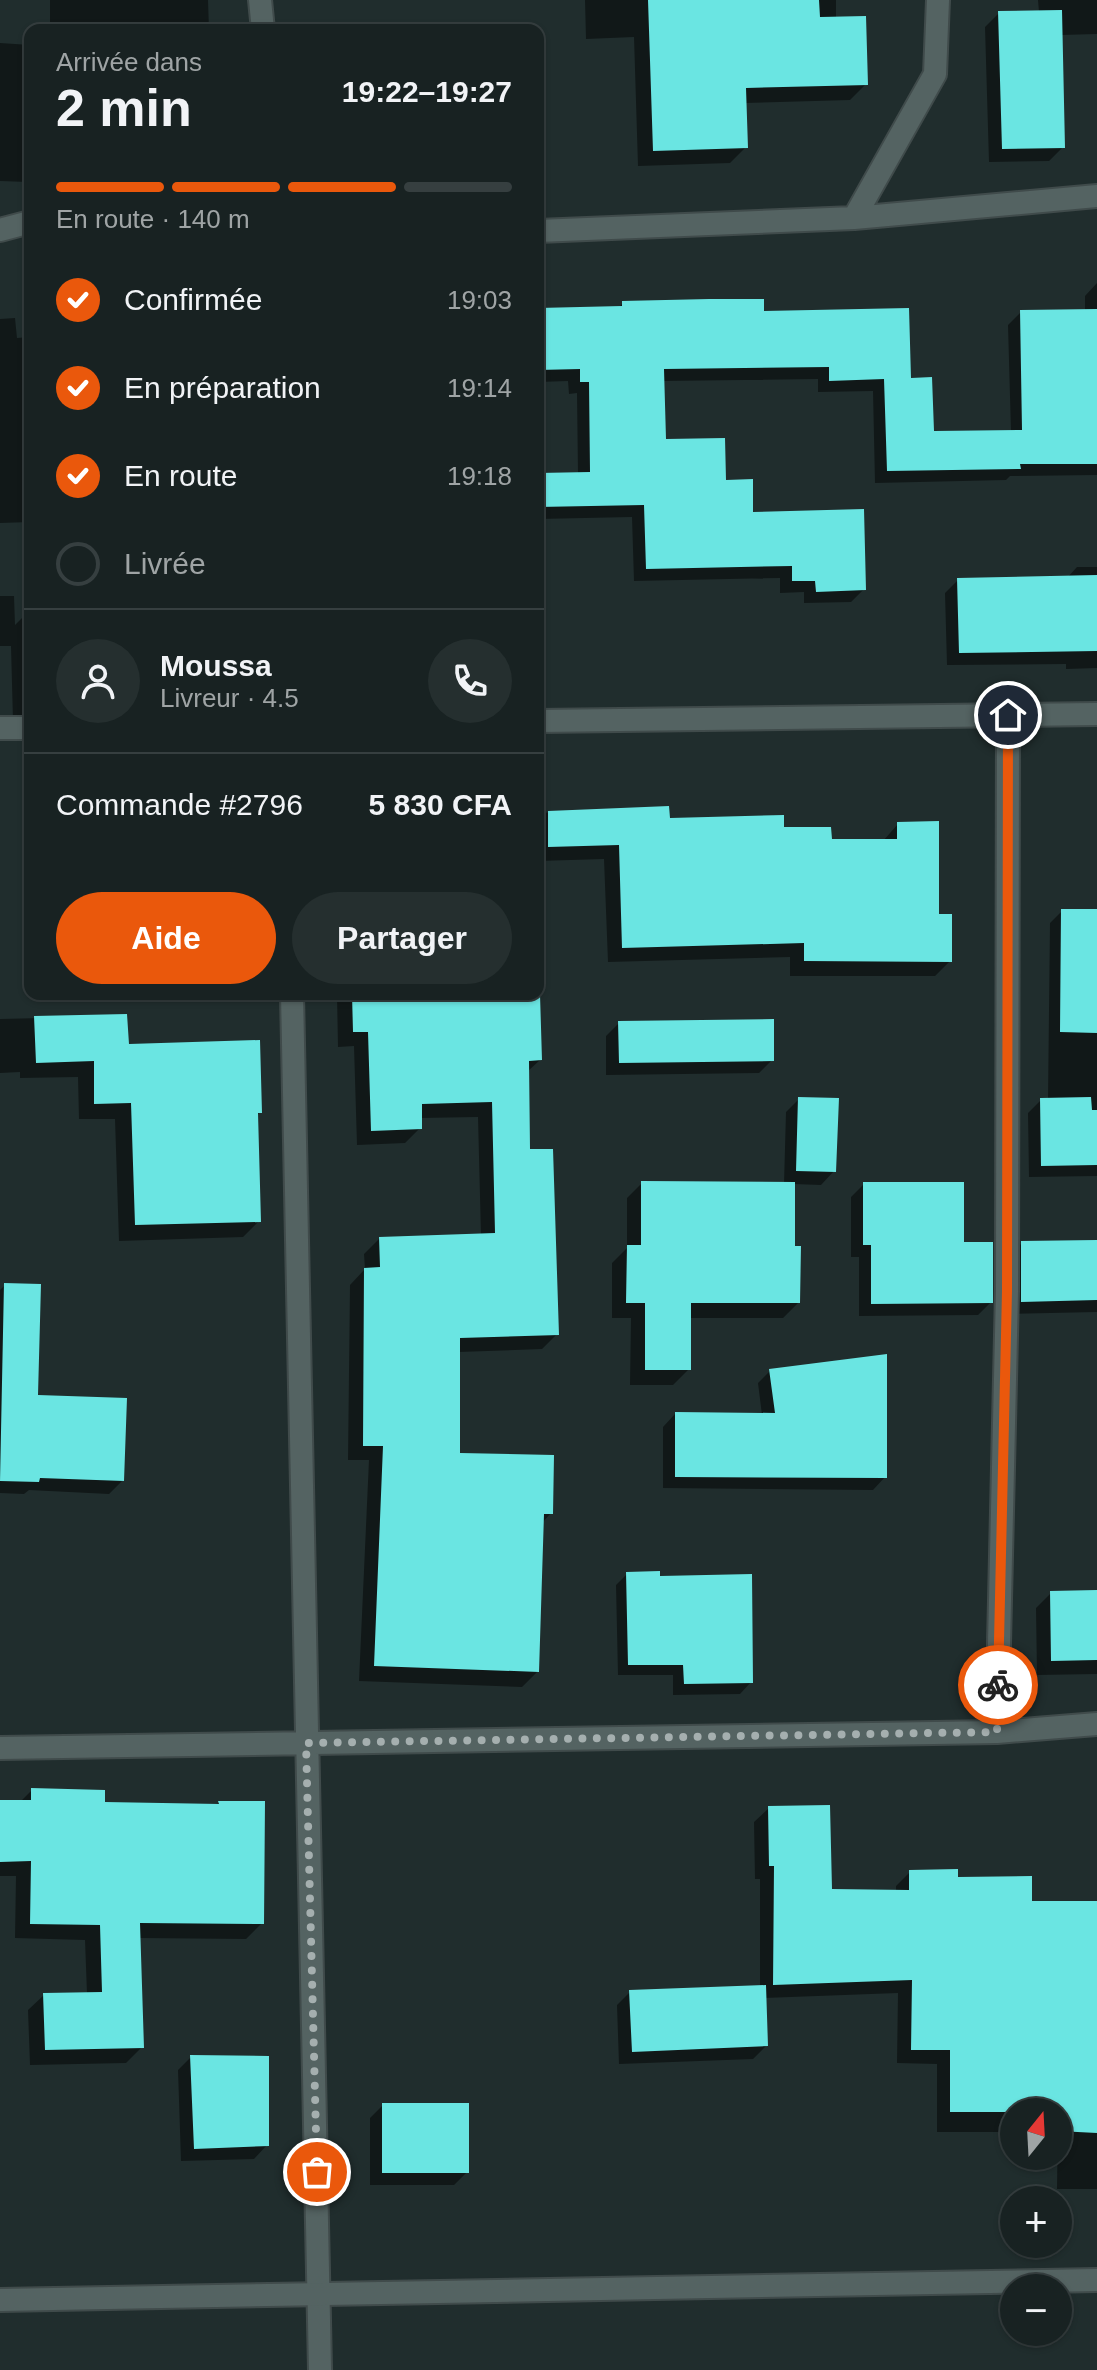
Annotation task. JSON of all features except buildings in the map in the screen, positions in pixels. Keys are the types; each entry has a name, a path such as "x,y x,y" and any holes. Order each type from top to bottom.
{"street":[{"path":"260,0 262,24"},
{"path":"854,218 935,74 938,0"},
{"path":"544,231 854,218 1097,196"},
{"path":"0,230 24,224"},
{"path":"544,721 1097,714"},
{"path":"997,1732 1007,1291 1008,715"},
{"path":"0,728 24,728"},
{"path":"292,1000 320,2370"},
{"path":"0,1748 997,1732 1097,1724"},
{"path":"0,2300 1097,2280"}],"way so far":[{"path":"317,2172 306,1743 997,1732 998,1685"}],"route":[{"path":"998,1685 1007,1291 1008,715"}]}
